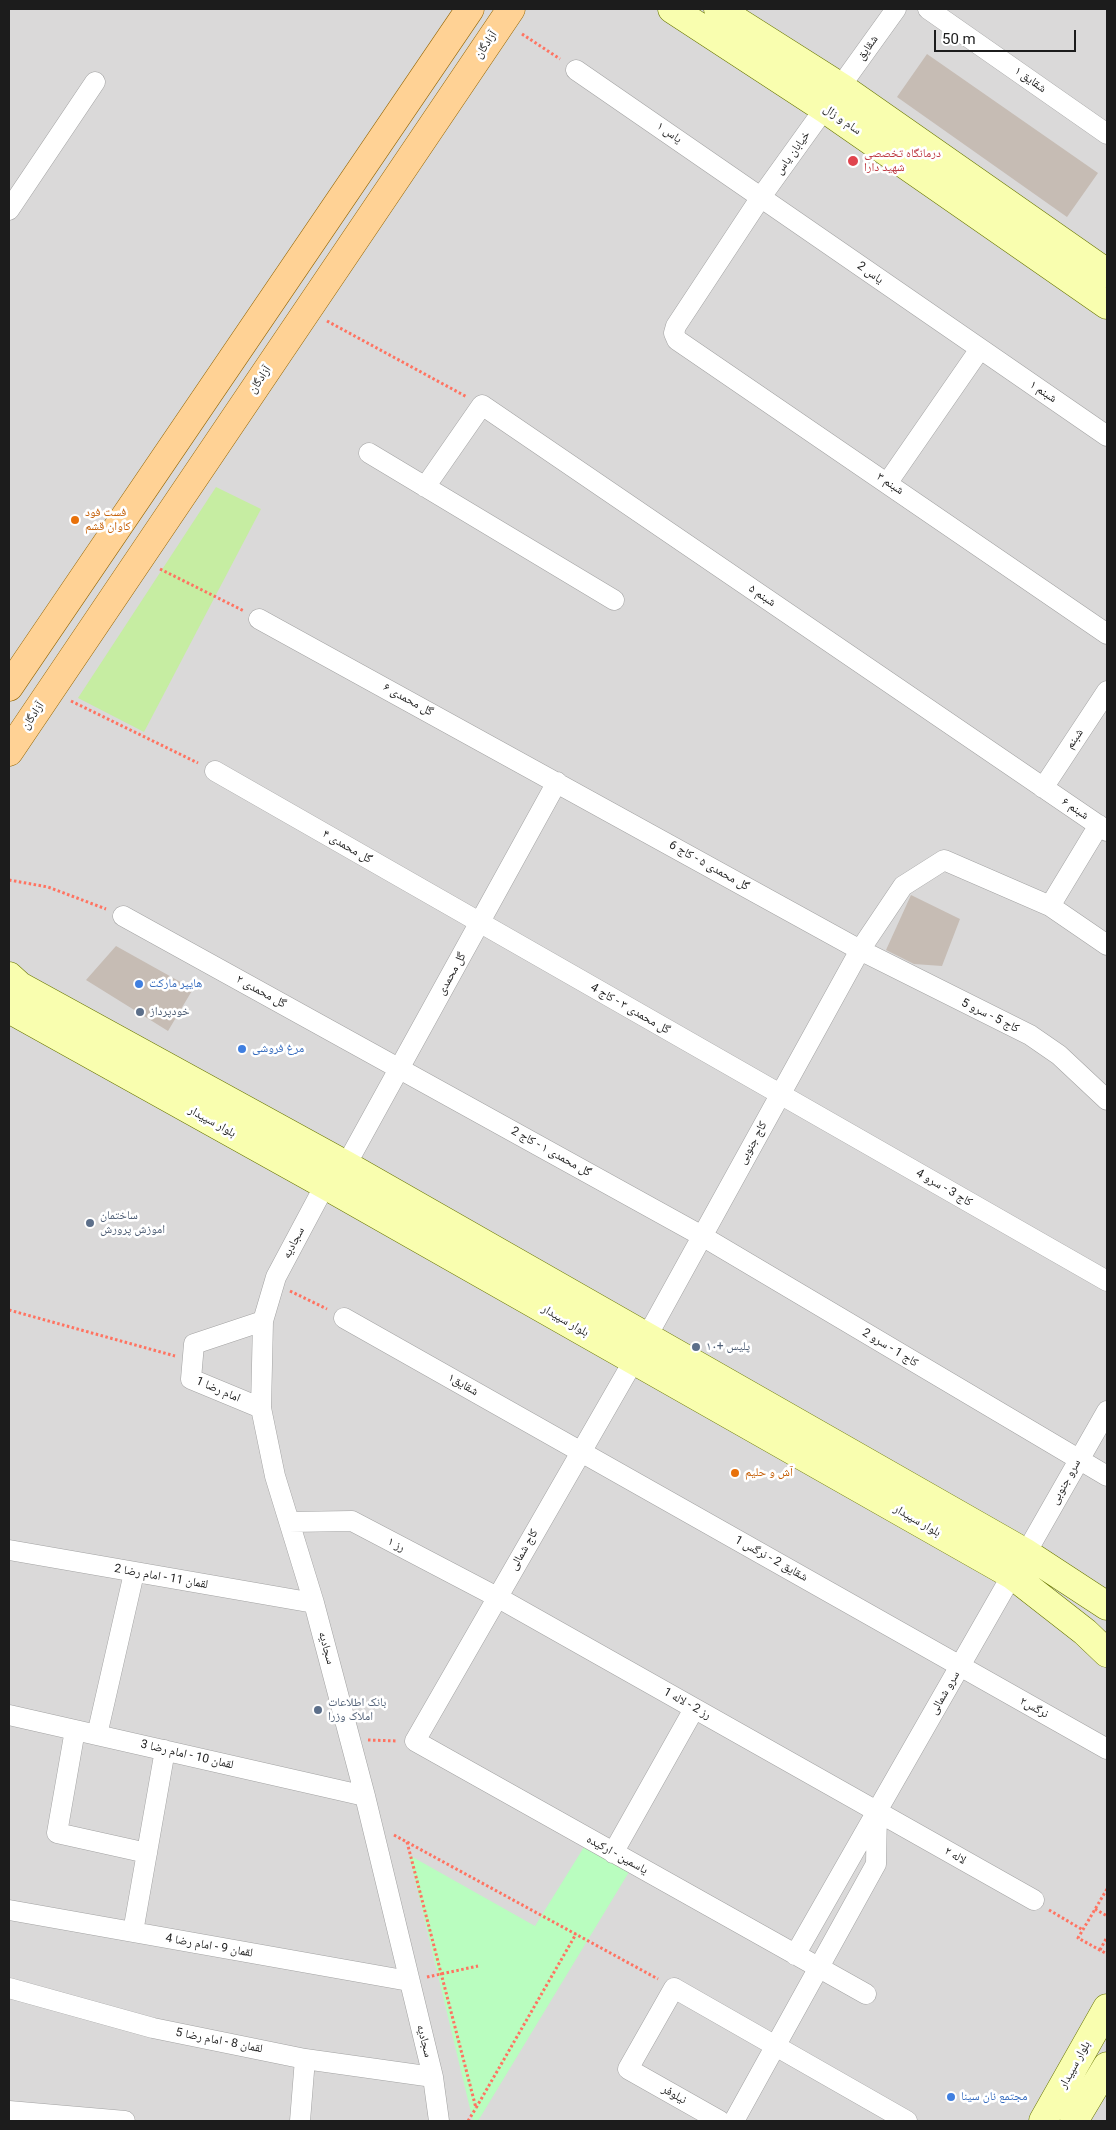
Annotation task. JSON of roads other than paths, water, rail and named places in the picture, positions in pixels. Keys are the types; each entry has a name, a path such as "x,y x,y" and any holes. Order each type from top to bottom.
{"main road":[{"path":"9,687 470,9"},
{"name":"آزادگان","path":"9,752 506,15"},
{"path":"341,200 369,219"}],"street":[{"name":"سام و زال","path":"672,9 833,98 1107,273"},
{"name":"سام و زال","path":"718,9 1107,305"},
{"name":"شقایق","path":"833,98 896,9"},
{"name":"شقایق ۱","path":"928,9 1107,134"},
{"name":"یاس ۱","path":"576,70 761,197"},
{"path":"9,210 96,82"},
{"name":"خیابان یاس","path":"674,333 676,326 761,197 833,98"},
{"name":"یاس 2","path":"761,197 980,349"},
{"name":"شبنم ۳","path":"674,333 677,340 888,482 1107,634"},
{"path":"888,482 980,349"},
{"name":"شبنم ۱","path":"980,349 1107,436"},
{"name":"شبنم ۵","path":"426,487 482,405 1043,788"},
{"path":"370,453 614,600"},
{"name":"گل محمدی ۶","path":"259,618 557,782"},
{"name":"شبنم","path":"1043,788 1107,691"},
{"name":"گل محمدی ۴","path":"215,772 480,923"},
{"name":"گل محمدی","path":"346,1165 557,782"},
{"name":"گل محمدی ۵ - کاج 6","path":"557,782 860,950"},
{"name":"شبنم ۶","path":"1043,788 1103,828"},
{"path":"1103,828 1050,906 1107,945"},
{"name":"کاج جنوبی","path":"641,1348 860,950 903,886 944,860 1050,906"},
{"name":"گل محمدی ۲","path":"123,916 399,1068"},
{"name":"گل محمدی ۳ - کاج 4","path":"480,923 780,1095"},
{"name":"کاج 5 - سرو 5","path":"860,950 1030,1035 1059,1055 1107,1100"},
{"name":"بلوار سپیدار","path":"9,976 20,986 346,1165 641,1348 1019,1564 1107,1606"},
{"name":"بلوار سپیدار","path":"9,1009 325,1185 641,1348"},
{"name":"گل محمدی ۱ - کاج 2","path":"399,1068 702,1236"},
{"name":"کاج 3 - سرو 4","path":"780,1095 1107,1281"},
{"name":"سجادیه","path":"325,1185 274,1282 263,1321 261,1408 275,1476 314,1604 365,1796 433,2077 439,2121"},
{"name":"کاج 1 - سرو 2","path":"702,1236 1107,1476"},
{"name":"شقایق۱","path":"344,1318 581,1452"},
{"name":"امام رضا 1","path":"261,1408 191,1379 194,1344 263,1321"},
{"name":"کاج شمالی","path":"416,1741 641,1348"},
{"name":"سرو جنوبی","path":"1019,1564 1107,1411"},
{"name":"شقایق 2 - نرگس 1","path":"581,1452 960,1666"},
{"name":"رز ۱","path":"289,1522 352,1522 497,1597"},
{"name":"لقمان 11 - امام رضا 2","path":"9,1550 314,1604"},
{"name":"بلوار سپیدار","path":"1019,1564 1107,1654"},
{"name":"سرو شمالی","path":"795,1955 1019,1564"},
{"path":"97,1735 134,1572"},
{"name":"رز 2 - لاله 1","path":"497,1597 877,1811"},
{"name":"نرگس۲","path":"960,1666 1107,1749"},
{"path":"613,1853 694,1709"},
{"name":"لقمان 10 - امام رضا 3","path":"9,1715 365,1796"},
{"path":"75,1730 57,1833 147,1853"},
{"name":"یاسمین - ارکیده","path":"416,1741 866,1994"},
{"path":"133,1932 164,1750"},
{"name":"سرو شمالی","path":"734,2121 876,1864 877,1811"},
{"name":"لاله ۲","path":"877,1811 1034,1900"},
{"name":"لقمان 9 - امام رضا 4","path":"9,1910 409,1981"},
{"name":"لقمان 8 - امام رضا 5","path":"9,1988 153,2028 305,2058 433,2077"},
{"name":"نیلوفر","path":"720,2121 628,2069 674,1988 775,2046"},
{"name":"بلوار سپیدار","path":"1043,2121 1107,2008"},
{"path":"775,2046 907,2121"},
{"path":"300,2121 305,2058"},
{"path":"1074,2121 1107,2066"},
{"path":"9,2111 125,2121"}],"place":[{"name":"درمانگاه تخصصى شهید دارا","path":"853,161"},
{"name":"فست فود كاوان قشم","path":"75,520"},
{"name":"هایپر مارکت","path":"139,984"},
{"name":"خودپرداز","path":"140,1012"},
{"name":"مرغ فروشی","path":"242,1049"},
{"name":"ساختمان اموزش پرورش","path":"90,1223"},
{"name":"پلیس +۱۰","path":"696,1347"},
{"name":"آش و حلیم","path":"735,1473"},
{"name":"بانک اطلاعات املاک وزرا","path":"318,1710"},
{"name":"مجتمع نان سینا","path":"951,2097"}]}
